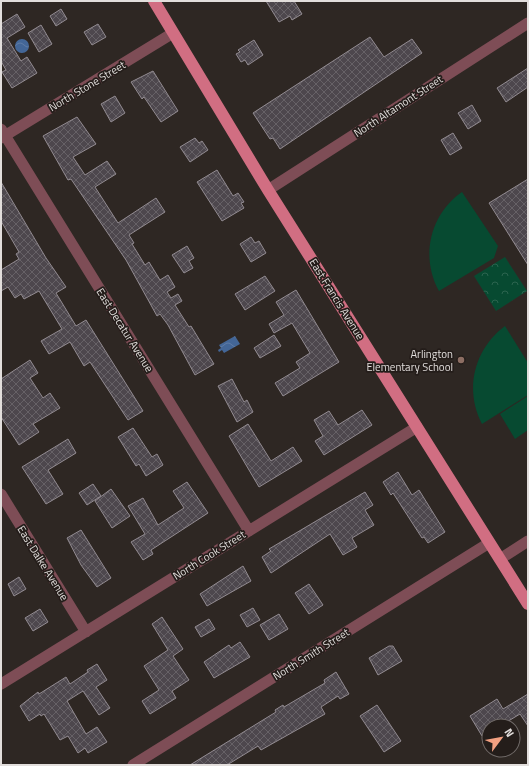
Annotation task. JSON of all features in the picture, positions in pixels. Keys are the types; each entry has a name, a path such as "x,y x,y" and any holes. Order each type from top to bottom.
{"main road":[{"name":"East Francis Avenue","path":"150,1 173,33"},
{"name":"East Francis Avenue","path":"154,1 268,190 528,604"}],"street":[{"name":"North Altamont Street","path":"268,190 528,23"},
{"name":"North Stone Street","path":"2,134 173,33"},
{"name":"East Decatur Avenue","path":"2,134 249,531"},
{"name":"North Cook Street","path":"1,684 417,427"},
{"name":"East Dalke Avenue","path":"1,494 86,632"},
{"path":"500,559 528,541"},
{"name":"North Smith Street","path":"133,765 489,543"}],"green space":[{"path":"462,192 498,246 494,258 439,291 433,278 430,264 429,251 431,237 442,212 451,201"},
{"path":"505,257 527,291 496,311 474,276"},
{"path":"505,326 528,363 528,395 482,424 474,398 473,384 475,371 479,358 486,346 494,335"},
{"path":"528,396 528,430 515,439 500,414"}],"water":[{"path":"19,39 25,39 29,43 29,49 25,53 19,53 15,49 15,43"},
{"path":"235,336 240,344 224,353 222,350 219,352 218,350 221,348 219,345"}],"building":[{"path":"266,1 294,1 302,14 292,20 290,16 279,22"},
{"path":"61,9 67,19 56,26 50,16"},
{"path":"17,14 25,27 7,38 21,61 27,57 37,73 12,88 2,72 6,70 1,61 1,24"},
{"path":"98,24 106,37 92,45 84,32"},
{"path":"41,25 52,44 39,52 28,33"},
{"path":"370,37 384,57 412,39 422,53 280,149 273,138 270,139 253,113"},
{"path":"254,40 263,55 248,65 245,60 241,62 236,54 240,52 238,50"},
{"path":"528,68 528,87 506,102 497,88"},
{"path":"153,71 178,111 161,122 144,97 142,99 131,82"},
{"path":"115,96 125,113 111,122 101,104"},
{"path":"472,105 481,121 468,129 458,113"},
{"path":"77,117 96,144 73,157 85,175 107,161 116,174 95,187 118,223 156,198 165,212 129,235 134,243 132,244 145,265 149,262 160,280 168,275 175,287 167,292 171,298 178,294 182,301 175,305 189,327 191,326 214,364 195,375 168,325 160,314 157,316 126,260 71,179 68,180 43,136"},
{"path":"453,133 462,148 450,155 441,140"},
{"path":"195,138 199,143 202,141 208,150 190,162 180,147"},
{"path":"217,170 233,196 238,193 244,202 241,203 244,208 222,221 197,182"},
{"path":"528,179 528,265 489,203"},
{"path":"1,182 46,258 66,287 56,293 76,326 86,320 143,411 128,420 90,362 84,366 70,342 49,354 41,341 62,329 39,291 24,299 21,294 15,298 8,287 1,291 1,270 19,259 16,254 19,252 1,221"},
{"path":"251,237 255,243 259,241 266,253 251,262 240,244"},
{"path":"187,246 194,258 189,261 193,268 184,273 172,255"},
{"path":"265,276 275,291 245,310 235,294"},
{"path":"296,290 339,362 283,396 275,383 300,368 296,362 310,353 292,323 274,333 269,324 284,315 276,302"},
{"path":"274,335 281,346 260,358 254,348"},
{"path":"30,360 38,373 30,378 43,398 50,393 60,408 33,424 39,432 19,445 1,417 1,379"},
{"path":"232,379 244,402 247,400 253,412 237,422 218,386"},
{"path":"362,410 372,425 324,455 315,441 323,436 314,420 329,411 338,425"},
{"path":"248,424 271,461 293,447 302,461 259,487 229,436"},
{"path":"133,428 152,457 157,454 163,465 146,476 139,464 136,466 118,437"},
{"path":"68,439 76,453 48,470 63,494 46,504 22,467"},
{"path":"398,472 412,495 419,490 445,532 428,543 424,537 422,538 393,493 391,495 383,482"},
{"path":"187,482 208,513 151,550 153,554 143,560 131,542 145,534 128,506 143,498 158,525 184,508 173,491"},
{"path":"93,484 101,496 87,505 79,493"},
{"path":"111,489 130,516 112,528 95,501"},
{"path":"365,492 373,505 365,510 374,525 352,538 357,547 343,555 330,534 271,573 262,557 271,551 269,549"},
{"path":"81,530 111,578 97,587 81,565 67,538"},
{"path":"243,566 251,581 207,606 200,594"},
{"path":"19,577 26,589 14,596 8,584"},
{"path":"309,584 323,605 309,614 295,593"},
{"path":"253,608 260,620 247,627 240,615"},
{"path":"40,609 48,622 33,631 25,618"},
{"path":"279,614 288,629 269,640 260,625"},
{"path":"162,617 183,649 173,656 189,680 172,691 176,698 150,714 142,701 159,690 144,666 168,650 152,624"},
{"path":"209,619 215,629 201,637 195,627"},
{"path":"240,642 250,657 214,678 204,662 229,645 231,648"},
{"path":"389,646 393,646 402,661 378,675 369,658"},
{"path":"97,664 107,680 96,687 110,708 99,715 83,691 67,701 86,734 97,727 107,742 88,753 85,748 78,753 68,736 60,740 44,714 41,716 40,714 29,721 20,706 38,692 39,694 66,677 70,684"},
{"path":"336,672 349,694 340,699 338,696 321,707 325,714 261,750 258,746 227,765 190,765 276,712 275,710 283,705 284,707 325,683 324,680"},
{"path":"528,694 528,726 520,714 513,718 481,718 481,734 470,716 497,699 503,709"},
{"path":"377,705 401,741 384,752 360,716"}],"place":[{"name":"Arlington Elementary School","path":"461,360"}]}
